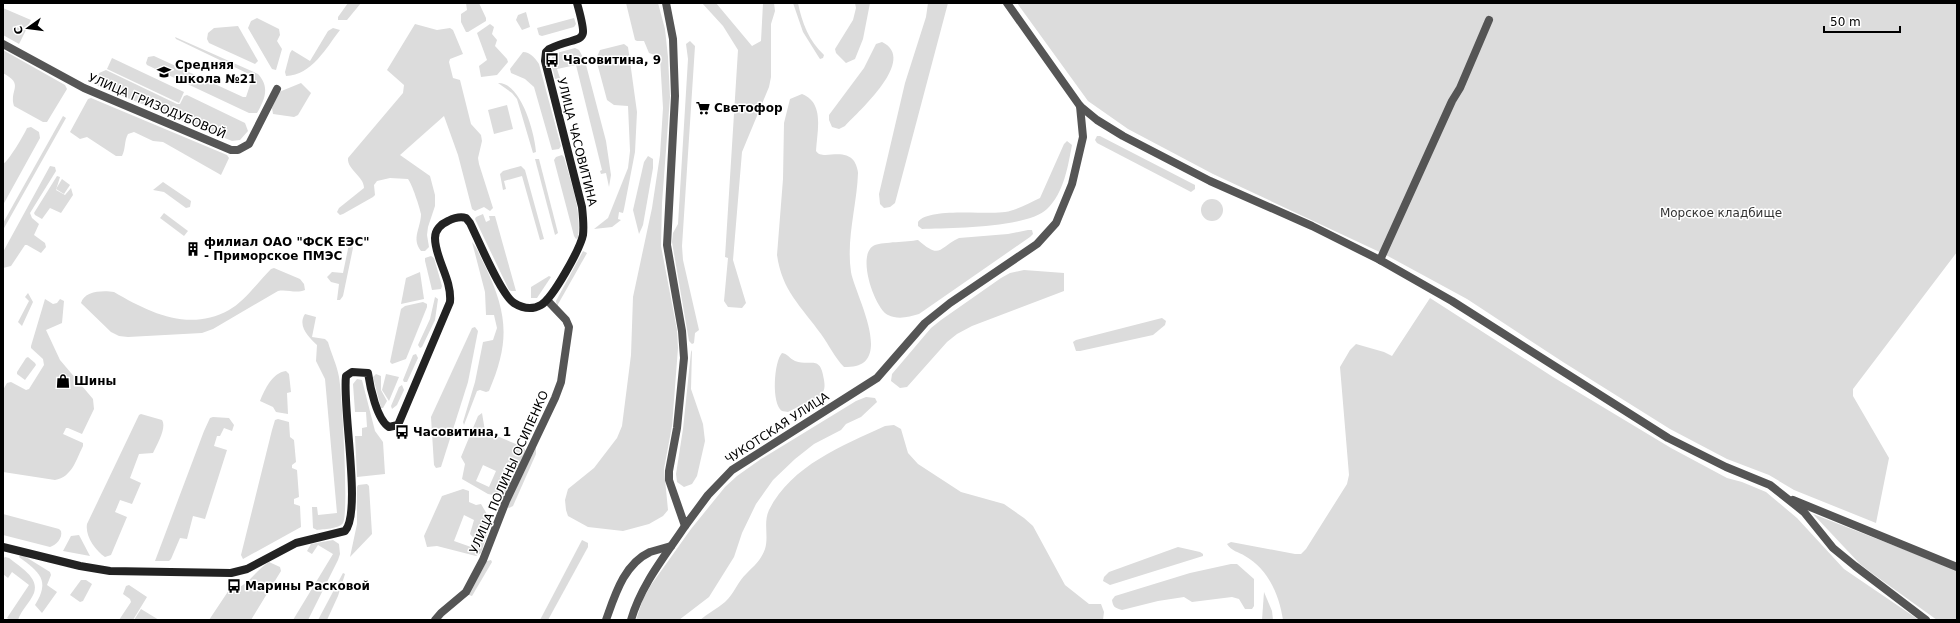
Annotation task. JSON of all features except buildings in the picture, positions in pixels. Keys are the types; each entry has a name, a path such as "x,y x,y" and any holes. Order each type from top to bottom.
{"street":[{"name":"УЛИЦА ЧАСОВИТИНА","path":"547,300 573,258 583,234 582,207 545,61 546,52 549,49 578,40 583,36 584,26 577,3"},
{"path":"666,3 673,39 675,96 666,245 682,331 684,358 677,428 669,471 670,480 685,526"},
{"path":"1007,3 1080,106 1097,120 1123,136 1197,175 1312,226 1380,260 1459,305 1668,438 1726,467 1770,485 1804,512 1833,548 1926,620"},
{"path":"1380,260 1452,101 1467,74 1489,20"},
{"name":"УЛИЦА ГРИЗОДУБОВОЙ","path":"3,44 86,90 231,150 238,150 249,144 277,89"},
{"name":"ЧУКОТСКАЯ УЛИЦА","path":"631,620 638,599 671,546 708,495 732,470 878,378 925,323 937,313 1037,244 1056,223 1072,184 1083,137 1083,123 1080,106"},
{"path":"3,547 80,566 110,571 231,573 248,569 296,543 342,532 348,528 351,514 346,376 352,372 368,373 374,398 385,424 389,427 398,425 450,302 450,290 436,242 436,233 439,227 456,218 466,218 509,299 516,304 528,308 535,307 547,300"},
{"name":"УЛИЦА ПОЛИНЫ ОСИПЕНКО","path":"435,620 440,613 464,594 476,573 485,556 506,501 556,398 561,382 569,327 566,320 547,300"},
{"path":"1787,498 1957,567"},
{"path":"606,620 624,576 630,568 646,555 671,546"}],"green space":[{"path":"348,3 361,3 347,20 338,20 338,17"},
{"path":"466,3 479,3 486,18 486,21 468,32 466,32 461,22 461,14 467,10"},
{"path":"626,3 658,3 665,29 670,97 662,203 661,246 677,330 678,348 672,426 664,469 668,510 663,516 649,524 623,531 588,527 568,516 565,500 568,489 594,468 617,438 622,426 631,355 633,297 652,208 660,155 663,108 660,58 649,53 644,41 635,40"},
{"path":"702,3 716,3 752,46 761,41 763,3 774,3 775,11 771,24 771,77 769,87 742,152 733,260 746,303 742,308 728,307 724,301 728,258 725,257 738,50 723,26"},
{"path":"793,3 798,3 810,38 824,55 823,58 820,59 803,32"},
{"path":"855,3 870,3 863,39 855,59 846,63 836,53 835,49 853,20 856,8"},
{"path":"928,3 948,3 895,203 890,207 884,208 880,204 879,194 905,83 926,17"},
{"name":"Морское кладбище","path":"1017,3 1957,3 1957,252 1853,389 1853,396 1889,458 1876,523 1794,490 1769,475 1727,459 1670,429 1563,362 1467,299 1386,255 1213,174 1128,129 1088,101"},
{"path":"3,8 31,20 19,44 3,35"},
{"path":"526,12 530,27 522,30 516,20 518,15"},
{"path":"257,18 279,29 280,35 277,41 282,49 276,70 272,69 248,28 251,21"},
{"path":"574,18 576,24 574,27 542,36 539,35 537,28"},
{"path":"415,24 437,30 450,28 453,30 463,54 450,59 449,62 453,78 460,80 471,124 481,135 482,141 478,158 493,208 490,211 484,207 475,211 472,209 458,155 444,116 400,155 430,176 435,195 435,206 427,235 429,247 425,251 421,251 417,242 417,233 421,214 414,191 408,179 390,178 377,181 374,185 375,195 373,197 343,214 340,215 337,212 339,208 364,188 361,180 350,166 348,158 403,93 404,85 387,70"},
{"path":"490,24 494,27 492,34 497,40 495,46 508,62 497,75 481,77 479,66 487,60 477,33"},
{"path":"238,26 258,61 255,64 209,43 207,39 208,33 214,28"},
{"path":"333,28 340,30 318,59 303,71 286,76 285,72 292,50 310,61 328,31"},
{"path":"175,37 258,74 264,84 265,93 257,113 249,113 147,65 146,63 148,57 154,56 243,97 246,97 253,76 176,39"},
{"path":"690,41 695,46 682,246 683,260 699,330 695,333 694,343 692,344 689,341 672,242 673,233 678,224 688,59 686,44"},
{"path":"882,42 891,50 893,60 890,72 882,85 862,109 845,126 839,129 832,127 829,120 829,115 864,68 876,44"},
{"path":"624,44 628,47 637,112 635,152 623,213 619,212 618,219 621,220 612,227 594,229 608,218 628,168 630,151 628,106 614,105 607,100 596,59 600,50"},
{"path":"575,48 579,50 585,61 606,141 611,175 609,187 606,173 601,174 600,171 602,170 576,65 557,69 560,78 555,79 551,62 553,54"},
{"path":"3,50 65,85 67,89 47,122 43,122 14,106 13,95 15,84 10,77 3,73"},
{"path":"523,52 530,54 539,64 561,146 559,149 552,150 534,87 525,79 511,73 510,69"},
{"path":"112,58 184,92 179,103 107,69"},
{"path":"106,70 177,104 180,104 184,96 187,95 245,123 248,131 240,140 232,141 98,86 96,82 99,73"},
{"path":"301,83 311,93 298,115 294,117 273,114 272,108 279,92"},
{"path":"498,83 506,85 514,91 520,100 530,122 536,152 533,153 517,99 512,93"},
{"path":"802,94 809,98 817,111 818,127 816,151 823,155 839,154 849,157 854,161 858,170 851,235 850,260 851,272 865,313 871,344 868,357 860,365 844,367 835,356 821,334 793,298 783,279 777,255 783,179 784,123 790,99"},
{"path":"91,98 227,155 229,158 221,175 163,142 153,141 134,132 128,134 122,156 116,156 87,137 80,139 70,132 88,99"},
{"path":"507,105 513,129 494,134 488,110"},
{"path":"63,116 66,118 3,230 3,223"},
{"path":"31,127 39,132 40,138 3,205 3,164 12,154 27,128"},
{"path":"1097,136 1100,136 1195,185 1195,189 1191,192 1097,143 1095,140"},
{"path":"1067,141 1072,145 1067,170 1058,195 1047,209 1037,215 1023,220 988,226 922,229 918,226 918,222 924,217 959,212 1005,212 1040,198 1064,144"},
{"path":"562,155 564,157 573,187 577,207 579,228 578,238 576,239 554,160 556,157"},
{"path":"648,156 653,159 653,168 643,225 639,234 633,210 644,162"},
{"path":"535,159 539,159 558,233 555,235"},
{"path":"50,166 55,167 56,171 30,213 32,218 39,224 34,235 45,243 46,247 41,253 25,245 11,266 3,268 3,252"},
{"path":"521,166 525,170 544,239 540,240 522,176 504,181 506,189 503,190 500,174 503,171"},
{"path":"57,176 60,177 56,190 65,195 71,188 73,195 61,213 50,208 42,219 34,213"},
{"path":"62,179 70,185 64,194 56,189"},
{"path":"163,182 191,201 190,207 186,208 164,192 153,190"},
{"path":"1212,199 1220,202 1223,210 1220,218 1212,221 1204,218 1201,210 1204,202"},
{"path":"164,213 188,231 184,236 160,218"},
{"path":"483,214 486,222 490,220 489,216 495,216 516,291 509,290 475,219"},
{"path":"1032,230 1033,234 1030,237 919,314 900,318 888,315 883,311 878,303 869,281 867,258 869,250 875,245 918,240 931,250 936,251 959,238 1008,234"},
{"path":"472,242 493,283 502,314 504,328 500,358 496,374 489,391 477,391 464,425 463,422 475,382 483,342 493,340 497,328 494,315 486,315 485,292"},
{"path":"349,244 352,244 353,248 343,296 340,300 337,300 339,284 331,282 327,277 332,272 343,273"},
{"path":"583,251 587,253 557,306 556,301"},
{"path":"431,256 434,258 442,286 441,289 432,290 425,261 425,258"},
{"path":"274,268 300,279 304,284 305,290 298,292 278,291 213,329 202,333 128,337 119,336 111,332 81,303 86,296 94,292 114,292 156,313 185,320 199,319 214,316 235,306 246,297 271,269"},
{"path":"1024,270 1064,273 1064,291 972,326 957,334 947,342 907,387 900,388 891,381 892,374 931,328 1001,278 1010,273"},
{"path":"420,272 424,299 401,304 406,278"},
{"path":"549,276 551,277 537,298 531,298 531,287"},
{"path":"28,293 33,302 22,326 18,322 29,301 25,297"},
{"path":"435,297 438,299 435,320 422,347 420,348 418,345 430,319"},
{"path":"1430,298 1553,377 1671,448 1727,478 1742,482 1766,492 1797,518 1844,569 1919,620 1283,620 1279,601 1266,575 1253,561 1233,550 1227,544 1231,542 1295,554 1301,554 1306,549 1347,484 1349,475 1340,367 1350,350 1356,344 1384,352 1392,356"},
{"path":"45,299 53,304 57,303 60,299 64,301 62,323 46,330 60,360 93,399 94,409 82,434 66,428 63,434 83,443 83,446 76,462 69,472 61,478 55,480 3,472 3,390 7,383 11,382 26,390 29,389 44,365 43,359 31,348 31,346"},
{"path":"423,302 427,304 427,307 406,359 392,364 390,362 401,309 405,306"},
{"path":"305,314 316,317 312,337 325,339 328,342 339,377 343,428 345,515 343,523 335,528 317,530 313,528 312,507 317,507 318,515 337,513 325,379 316,361 317,345 303,327 302,323"},
{"path":"1162,318 1166,321 1165,325 1153,335 1080,351 1076,351 1073,342 1076,340"},
{"path":"475,327 478,331 468,382 441,467 436,468 434,465 431,417 472,328"},
{"path":"692,350 691,389 703,424 705,441 697,476 692,484 684,487 677,482 676,474"},
{"path":"782,353 786,354 795,361 818,364 822,372 825,386 821,395 788,412 782,411 779,407 775,392 777,364"},
{"path":"416,354 418,358 407,382 404,382 403,380 413,355"},
{"path":"28,357 36,365 25,380 17,374 17,372"},
{"path":"286,371 289,374 291,392 287,393 288,414 276,412 273,407 260,401 273,378 281,372"},
{"path":"376,374 381,376 381,390 387,401 383,408 381,408 373,377"},
{"path":"386,374 399,377 389,401 382,390"},
{"path":"357,379 362,380 375,431 383,442 385,474 357,477 355,436 362,436 362,428 367,427 366,412 355,412 353,384"},
{"path":"402,385 404,390 397,405 392,409 391,406 399,387"},
{"path":"866,397 875,398 877,402 861,417 846,424 841,430 814,444 795,459 773,480 756,504 742,533 734,557 709,597 679,620 636,620 643,599 651,585 691,529 725,487 737,476 761,459 856,401"},
{"path":"482,413 485,431 523,447 526,451 519,466 508,462 503,469 513,477 504,497 488,494 462,479 465,464 461,457 478,416","holes":["483,465 496,471 489,487 476,481"]},
{"path":"141,414 162,420 162,432 153,453 139,454 130,478 141,483 132,504 120,500 115,512 127,517 111,555 105,557 98,551 89,538 87,524 139,415"},
{"path":"210,418 229,418 234,425 232,431 224,428 220,436 217,436 214,446 227,450 205,519 193,516 187,539 180,538 171,559 169,561 155,561 204,431"},
{"path":"278,419 289,422 290,437 294,440 296,462 292,465 292,468 297,470 299,497 294,499 294,504 300,506 301,527 243,559 241,555 272,430 275,420"},
{"path":"894,425 901,429 908,453 918,464 961,492 1004,504 1033,526 1065,585 1089,604 1101,604 1104,612 1103,620 700,620 725,602 744,576 760,559 766,544 767,515 779,494 791,481 804,469 835,450 885,426"},
{"path":"536,447 536,454 513,506 509,508 507,507"},
{"path":"367,484 369,486 372,534 350,557 357,524 357,487 358,485"},
{"path":"463,489 469,491 469,502 476,505 481,504 491,521 481,553 476,556 437,546 427,547 424,536 442,496","holes":["464,515 474,520 470,534 475,539 471,547 454,541"]},
{"path":"3,514 59,529 61,531 60,539 55,545 50,547 3,535"},
{"path":"1813,514 1957,570 1957,620 1937,620 1873,574 1860,564"},
{"path":"79,535 90,556 63,551 71,536"},
{"path":"333,540 339,544 340,554 308,620 293,620 333,554 318,545 312,554 307,551 311,544"},
{"path":"582,540 588,543 588,547 548,620 540,620"},
{"path":"1178,547 1200,552 1203,556 1110,585 1103,581 1104,577 1109,572"},
{"path":"21,554 50,572 51,575 47,585 57,592 42,613 35,605 42,589 40,577 32,567 19,557"},
{"path":"5,557 9,558 28,573 34,582 34,593 18,620 10,620 7,618 29,585 12,572 8,578 3,574 3,559"},
{"path":"491,560 492,562 472,596 469,595 487,561"},
{"path":"269,562 280,567 281,571 251,620 209,620 229,590 235,589 246,583"},
{"path":"1237,564 1254,579 1254,606 1252,609 1245,609 1239,599 1232,597 1192,602 1184,597 1158,601 1122,610 1116,608 1113,604 1112,600 1115,596 1190,573"},
{"path":"343,573 345,574 338,596 327,620 318,620"},
{"path":"81,580 86,580 92,584 83,601 80,602 70,595"},
{"path":"129,585 147,597 133,620 119,620 131,602 130,599 123,594 126,586"},
{"path":"1264,592 1272,611 1273,620 1262,620"},
{"path":"141,609 159,620 134,620"}],"place":[{"name":"Часовитина, 9","path":"552,60"},
{"name":"Средняя школа №21","path":"164,72"},
{"name":"Светофор","path":"703,108"},
{"name":"филиал ОАО \"ФСК ЕЭС\" - Приморское ПМЭС","path":"193,249"},
{"name":"Шины","path":"63,381"},
{"name":"Часовитина, 1","path":"402,432"},
{"name":"Марины Расковой","path":"234,586"}]}
